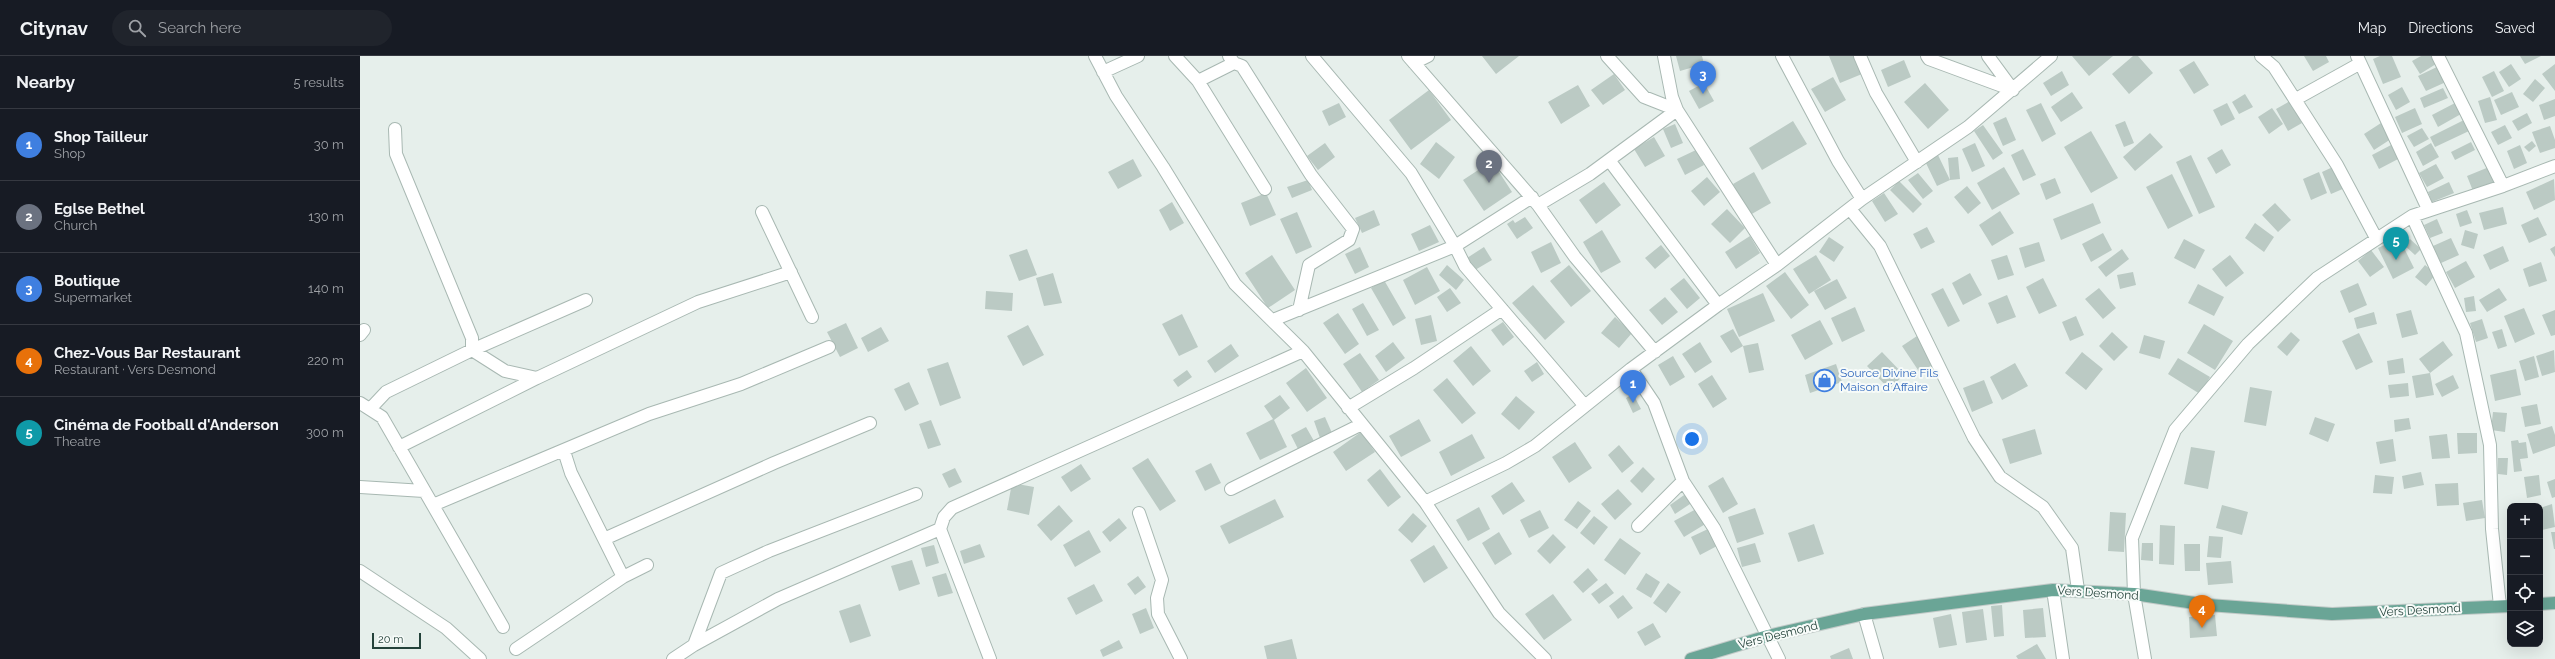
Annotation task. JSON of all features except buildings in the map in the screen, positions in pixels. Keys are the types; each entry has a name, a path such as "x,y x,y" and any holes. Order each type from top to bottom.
{"main road":[{"name":"Vers Desmond","path":"1692,659 1768,636 1864,614 1907,607 2054,590 2134,594 2208,605 2332,614 2505,606"},
{"path":"2543,604 2555,603"}],"street":[{"path":"1095,56 1116,96 1163,167 1235,284 1303,351 1426,502 1499,613 1545,659"},
{"path":"1103,72 1138,56"},
{"path":"1175,56 1198,81 1266,189"},
{"path":"1312,56 1410,173 1455,246 1465,266 1585,406"},
{"path":"1428,56 1411,60 1535,201 1575,257 1655,352"},
{"path":"1607,56 1644,97 1677,110"},
{"path":"1664,56 1672,97 1677,110 1777,265"},
{"path":"1782,56 1838,161 1862,199"},
{"path":"1860,56 1876,93 1917,162"},
{"path":"1927,56 1929,59 2013,90"},
{"path":"1988,56 2013,90"},
{"path":"1426,502 1506,463 1535,446 1631,369 1718,305 1777,265 1862,199 1968,127 2051,56"},
{"path":"2261,56 2274,67 2296,99 2337,165 2376,238"},
{"path":"2438,56 2503,186"},
{"path":"1198,81 1232,60 1242,66 1311,175 1353,229 1349,240 1309,265 1299,310"},
{"path":"2296,99 2358,60 2428,209"},
{"path":"1273,320 1455,246 1535,201 1590,174 1677,110"},
{"path":"396,129 396,154 472,338 472,350"},
{"path":"1609,160 1718,305"},
{"path":"2145,659 2134,594 2132,538 2175,430 2248,344 2317,278 2376,238 2412,216 2428,209 2503,186 2555,166"},
{"path":"1850,209 1880,246 1974,438 2000,477 2043,507 2072,548 2078,590"},
{"path":"762,212 812,317"},
{"path":"2412,216 2466,333 2490,445 2492,529 2505,606"},
{"path":"399,447 537,378 698,302 791,272"},
{"path":"503,627 382,417 365,406 386,392 472,350 586,300"},
{"path":"1348,408 1414,368 1502,309"},
{"path":"433,505 649,414 741,384 828,347"},
{"path":"472,350 505,371 537,378"},
{"path":"990,659 940,529 944,517 952,508 1303,351"},
{"path":"1631,369 1654,403 1683,481 1714,528 1779,659"},
{"path":"604,539 774,463 870,423"},
{"path":"1231,489 1362,424"},
{"path":"564,451 571,473 624,577"},
{"path":"1638,526 1683,481"},
{"path":"360,487 424,491"},
{"path":"694,645 721,573 769,551 916,494"},
{"path":"1139,513 1162,580 1157,598 1158,614 1181,659"},
{"path":"673,659 694,645 778,599 940,529"},
{"path":"516,649 624,577 647,565"},
{"path":"360,571 446,628 480,659"},
{"path":"2054,590 2063,659"},
{"path":"1864,614 1877,659"}],"place":[{"name":"Boutique","path":"1703,94"},
{"name":"Eglse Bethel","path":"1489,183"},
{"name":"Cinéma de Football d'Anderson","path":"2396,260"},
{"name":"Source Divine Fils Maison d´Affaire","path":"1824,380"},
{"name":"Shop Tailleur","path":"1633,403"},
{"name":"Chez-Vous Bar Restaurant","path":"2202,628"}]}
